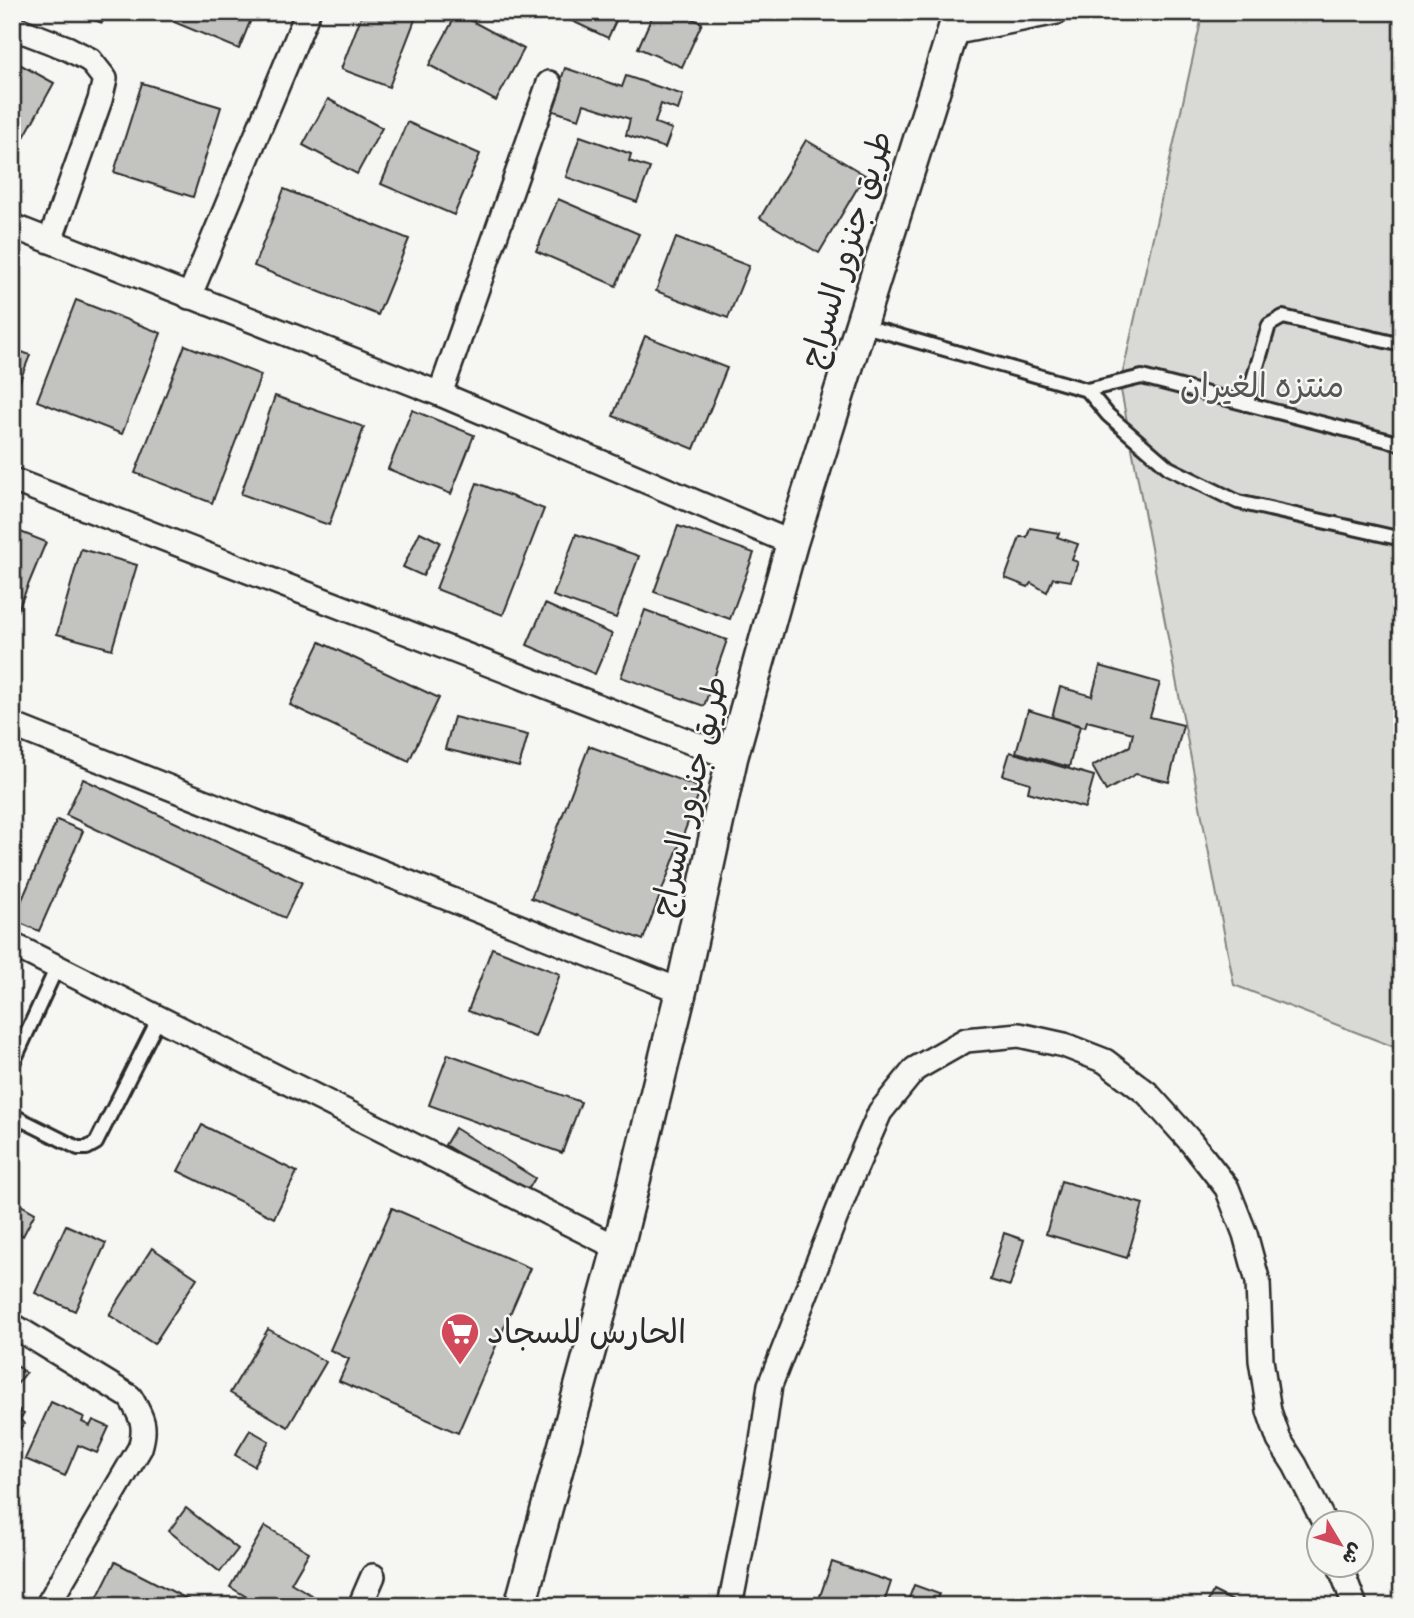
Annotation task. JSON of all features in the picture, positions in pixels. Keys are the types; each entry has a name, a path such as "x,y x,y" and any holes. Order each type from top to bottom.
{"street":[{"path":"189,297 307,12"},
{"path":"955,23 1057,12"},
{"name":"طريق جنزور السراج","path":"520,1606 618,1248 681,991 732,758 792,543 955,23"},
{"path":"12,27 90,60 105,79 50,241"},
{"path":"440,394 549,83"},
{"path":"12,226 440,394 792,543"},
{"path":"15,481 732,758"},
{"path":"12,725 681,991"},
{"path":"19,948 618,1248"},
{"path":"730,1606 761,1448 769,1385 849,1183 880,1112 901,1086 915,1069 966,1040 1019,1035 1064,1045 1105,1061 1147,1093 1227,1188 1245,1234 1258,1282 1261,1360 1269,1410 1279,1440 1318,1510"},
{"path":"12,1325 130,1397 141,1416 145,1432 140,1448 47,1606"},
{"path":"360,1606 373,1576"},
{"path":"1345,1580 1355,1606"}],"lane":[{"path":"1246,404 1269,325 1283,317 1402,345"},
{"path":"860,325 1087,390 1142,377 1402,444"},
{"path":"1087,390 1108,415 1169,468 1238,502 1402,539"},
{"path":"12,1065 57,967"},
{"path":"12,1115 78,1148 87,1148 96,1143 159,1018"}],"green space":[{"name":"منتزه الغيران","path":"1203,12 1402,12 1402,1050 1234,985 1120,385"}],"building":[{"path":"75,12 106,12 102,23"},
{"path":"178,12 254,12 239,49 174,22"},
{"path":"363,12 403,12 416,17 389,87 341,69"},
{"path":"574,12 620,12 608,38 570,20"},
{"path":"654,12 677,12 702,23 682,67 638,48"},
{"path":"457,13 524,49 496,101 429,65"},
{"path":"12,60 54,83 12,159"},
{"path":"565,68 622,87 626,76 683,95 678,110 661,104 655,123 672,129 665,148 626,135 630,119 584,104 579,119 551,110"},
{"path":"142,83 221,107 193,197 114,172"},
{"path":"328,99 382,128 357,174 303,145"},
{"path":"407,122 480,154 454,215 381,184"},
{"path":"580,136 631,154 629,161 650,168 637,202 566,177"},
{"path":"806,140 865,175 819,253 760,218"},
{"path":"284,189 409,239 378,315 254,266"},
{"path":"558,199 639,234 616,286 536,251"},
{"path":"676,238 749,266 728,318 656,291"},
{"path":"76,300 161,333 122,434 37,401"},
{"path":"645,336 727,368 694,449 613,416"},
{"path":"185,345 261,375 212,503 135,473"},
{"path":"12,348 30,355 12,401"},
{"path":"275,396 364,427 329,525 241,494"},
{"path":"412,410 474,435 451,494 388,469"},
{"path":"477,483 544,509 503,615 436,589"},
{"path":"678,526 754,553 730,619 654,592"},
{"path":"1030,528 1059,533 1057,537 1078,544 1072,560 1078,562 1071,581 1053,578 1047,592 1031,583 1028,587 1005,578 1020,537 1027,537"},
{"path":"13,529 46,542 12,624 12,531"},
{"path":"420,532 440,542 423,576 403,567"},
{"path":"576,534 639,556 616,618 553,596"},
{"path":"81,549 137,565 112,649 57,634"},
{"path":"545,604 612,634 595,674 527,645"},
{"path":"645,610 727,640 704,706 621,677"},
{"path":"320,642 439,698 409,761 290,705"},
{"path":"1100,666 1160,683 1150,717 1183,725 1169,782 1136,774 1106,791 1092,766 1130,746 1133,733 1087,721 1085,727 1052,717 1060,687 1092,696"},
{"path":"1028,710 1080,726 1069,767 1016,752"},
{"path":"454,717 528,735 519,767 445,749"},
{"path":"589,746 701,788 643,940 531,898"},
{"path":"1010,752 1094,776 1085,808 1028,792 1030,783 1003,775"},
{"path":"83,779 302,882 285,918 66,815"},
{"path":"57,820 83,831 39,931 13,920"},
{"path":"492,948 560,974 535,1037 468,1011"},
{"path":"448,1054 581,1102 562,1153 429,1105"},
{"path":"202,1125 297,1172 274,1218 178,1171"},
{"path":"455,1128 535,1178 525,1195 445,1145"},
{"path":"1061,1181 1143,1204 1127,1258 1046,1234"},
{"path":"12,1200 35,1213 23,1236 12,1230"},
{"path":"392,1208 530,1268 458,1433 339,1381 349,1359 330,1350"},
{"path":"66,1225 106,1243 75,1311 35,1293"},
{"path":"1004,1233 1024,1240 1010,1286 990,1280"},
{"path":"152,1248 197,1278 154,1344 109,1315"},
{"path":"268,1329 326,1362 288,1427 230,1393"},
{"path":"12,1362 26,1373 13,1389 12,1388"},
{"path":"51,1402 84,1417 82,1422 90,1426 93,1420 109,1427 97,1453 78,1445 65,1476 25,1459"},
{"path":"16,1407 24,1414 20,1419 24,1424 12,1438 12,1412"},
{"path":"250,1430 269,1441 254,1466 235,1455"},
{"path":"186,1508 238,1549 220,1572 169,1531"},
{"path":"265,1526 309,1552 291,1583 313,1596 307,1606 262,1606 230,1587"},
{"path":"115,1562 191,1601 189,1606 93,1606"},
{"path":"832,1562 891,1582 883,1606 839,1606 819,1599"},
{"path":"914,1585 939,1594 934,1606 906,1606"},
{"path":"1213,1591 1243,1606 1206,1606"}],"place":[{"name":"الحارس للسجاد","path":"460,1366"}]}
